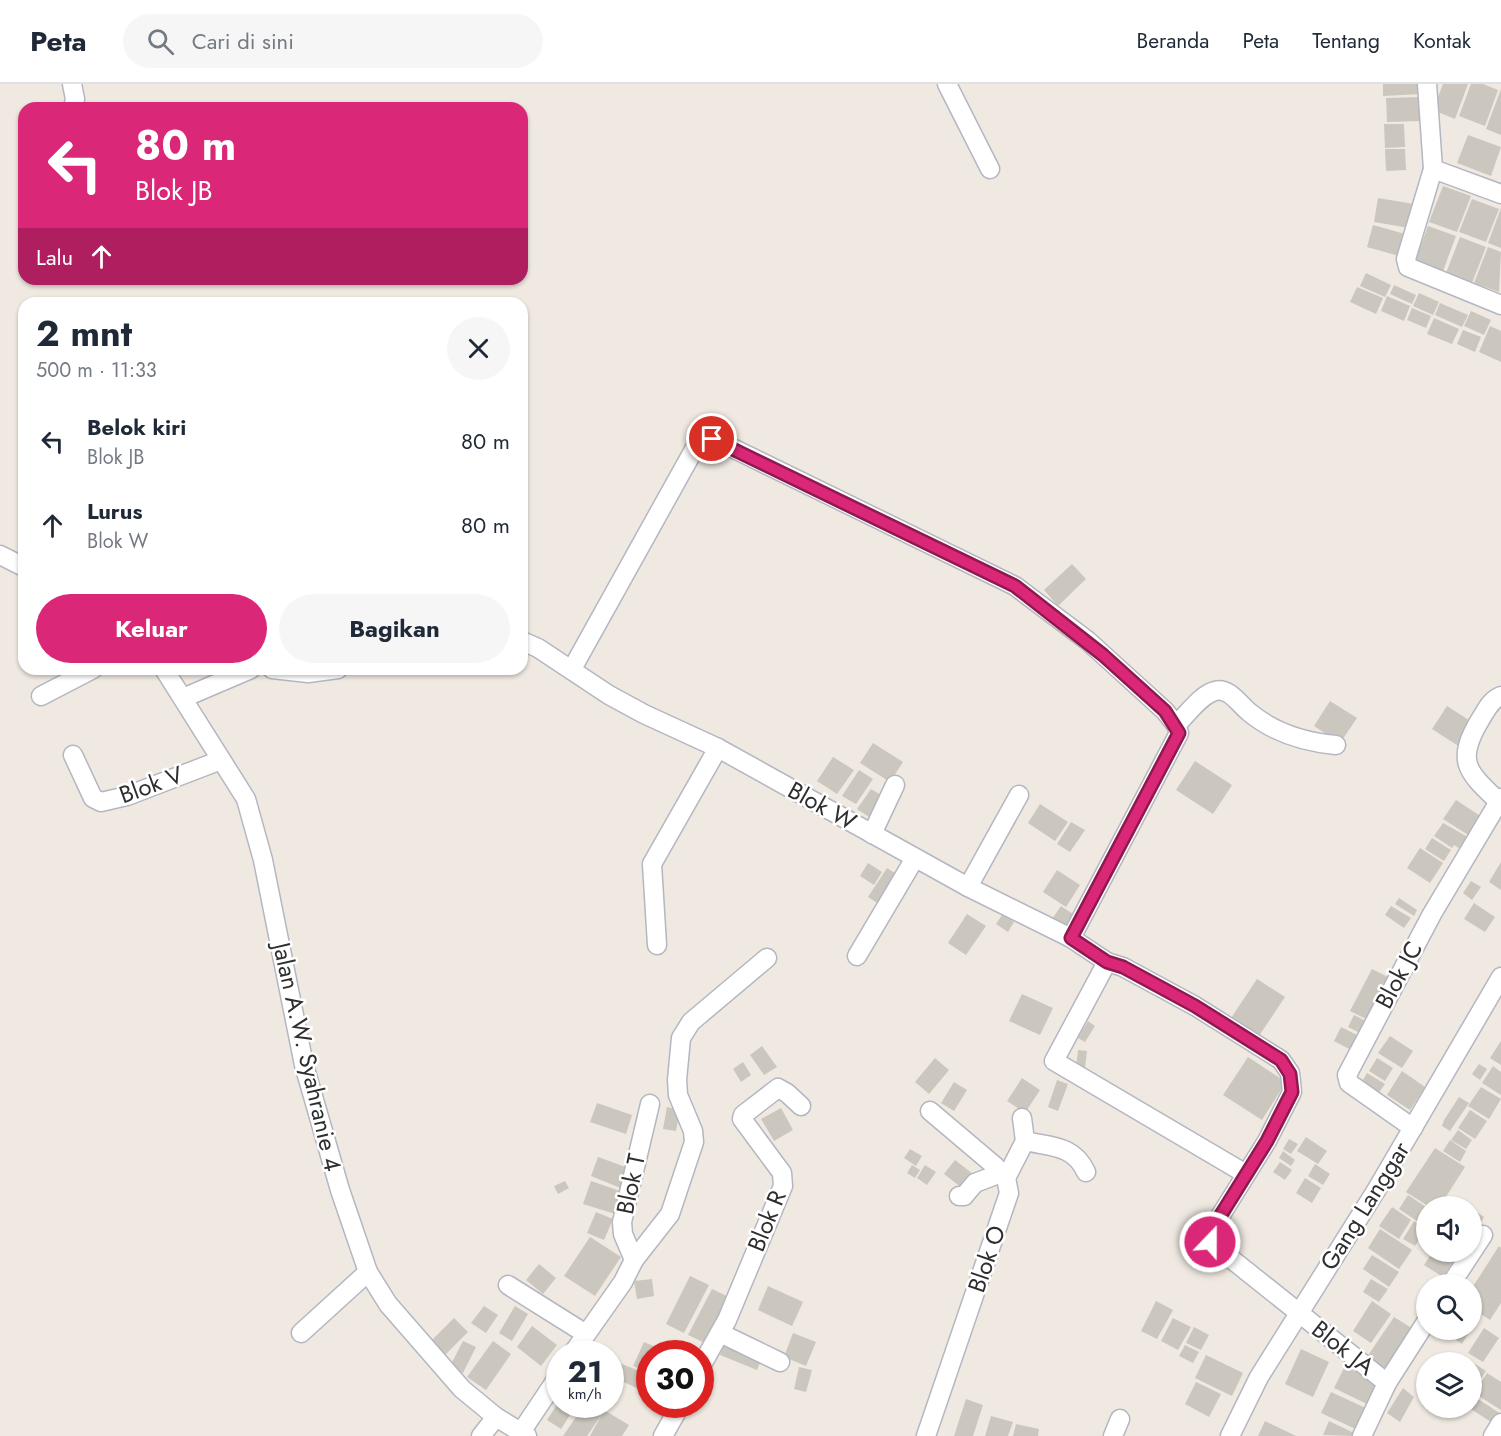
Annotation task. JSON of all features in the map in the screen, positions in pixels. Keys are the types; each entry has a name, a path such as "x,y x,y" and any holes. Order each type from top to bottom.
{"street":[{"path":"72,84 74,102"},
{"path":"947,84 990,169"},
{"path":"1427,84 1433,169 1406,259 1408,267 1501,305"},
{"path":"1433,169 1501,194"},
{"path":"572,669 696,446 707,438 1015,586 1088,641 1165,711 1179,733 1071,938"},
{"path":"0,555 18,564"},
{"name":"Blok W","path":"528,644 644,714 718,748 968,887 1071,938 1115,965 1195,1006 1286,1065 1290,1074 1292,1092 1267,1141 1246,1174"},
{"path":"41,696 81,675"},
{"name":"Jalan A.W. Syahranie 4","path":"168,675 246,799 255,826 304,1065 339,1190 368,1272 388,1304 462,1389 496,1417 524,1434"},
{"path":"183,698 237,675"},
{"path":"1176,725 1206,695 1217,690 1228,692 1249,713 1273,729 1313,743 1336,745"},
{"path":"1499,799 1474,777 1466,757 1468,740 1491,703 1501,696"},
{"path":"657,945 652,864 718,748"},
{"name":"Blok V","path":"74,755 93,798 100,802 127,796 221,760"},
{"path":"872,834 895,785"},
{"path":"968,887 1019,795"},
{"name":"Blok JC","path":"1413,1128 1349,1083 1347,1074 1432,914 1499,799"},
{"path":"857,956 915,858"},
{"path":"582,1340 623,1282 634,1260 670,1214 694,1142 693,1131 678,1095 676,1080 681,1038 691,1022 767,958"},
{"path":"1115,965 1054,1061 1246,1174"},
{"name":"Gang Langgar","path":"1230,1436 1259,1377 1413,1128 1501,977"},
{"name":"Blok R","path":"714,1343 783,1186 784,1178 742,1119 743,1115 778,1088 801,1106"},
{"name":"Blok T","path":"634,1260 623,1234 622,1222 650,1104"},
{"path":"930,1111 1004,1176"},
{"path":"1004,1176 1025,1141 1022,1118"},
{"path":"1025,1141 1067,1150 1079,1157 1086,1172"},
{"name":"Blok JA","path":"1246,1174 1209,1234 1210,1242 1387,1383"},
{"path":"959,1196 964,1196 983,1178 1004,1176"},
{"name":"Blok O","path":"926,1436 1009,1192 1004,1176"},
{"path":"1458,1274 1483,1235"},
{"path":"301,1333 368,1272"},
{"path":"507,1285 586,1334"},
{"path":"720,1332 780,1362"},
{"path":"1362,1436 1387,1383 1416,1338"},
{"path":"524,1434 546,1397"},
{"path":"481,1436 496,1417"},
{"path":"663,1436 673,1418"},
{"path":"1493,1436 1501,1423"}],"building":[{"path":"1383,84 1423,84 1423,94 1383,96"},
{"path":"1443,84 1468,84 1455,119 1433,110"},
{"path":"1471,84 1483,84 1498,90 1485,126 1459,116"},
{"path":"1501,89 1501,135 1486,129"},
{"path":"1419,97 1420,121 1387,122 1386,98"},
{"path":"1384,124 1404,124 1405,147 1385,148"},
{"path":"1468,135 1501,147 1491,176 1457,163"},
{"path":"1385,149 1405,149 1406,170 1386,171"},
{"path":"1443,186 1471,196 1457,232 1429,222"},
{"path":"1378,198 1414,204 1409,228 1374,222"},
{"path":"1472,199 1499,209 1486,242 1459,232"},
{"path":"1501,208 1501,248 1488,243"},
{"path":"1373,225 1405,234 1399,256 1367,247"},
{"path":"1428,226 1456,236 1442,274 1414,264"},
{"path":"1460,237 1486,247 1472,283 1446,273"},
{"path":"1488,247 1501,252 1499,292 1474,283"},
{"path":"1366,273 1391,285 1385,297 1360,286"},
{"path":"1394,285 1416,295 1412,304 1390,294"},
{"path":"1357,287 1383,298 1376,314 1350,302"},
{"path":"1419,293 1439,302 1433,315 1413,306"},
{"path":"1387,296 1410,306 1404,321 1381,311"},
{"path":"1440,303 1468,315 1462,327 1435,315"},
{"path":"1412,308 1431,316 1426,328 1407,320"},
{"path":"1471,311 1491,320 1484,335 1464,326"},
{"path":"1434,318 1459,329 1452,344 1427,334"},
{"path":"1490,326 1501,331 1501,362 1479,352"},
{"path":"1463,330 1481,337 1475,352 1457,344"},
{"path":"1072,564 1086,579 1058,606 1044,590"},
{"path":"1330,701 1357,718 1340,743 1314,726"},
{"path":"1447,706 1475,724 1460,747 1432,729"},
{"path":"873,743 903,762 890,782 860,763"},
{"path":"833,757 854,770 837,794 817,781"},
{"path":"1195,761 1232,785 1213,814 1176,790"},
{"path":"859,770 873,779 856,804 842,796"},
{"path":"871,789 886,798 872,819 857,809"},
{"path":"1456,800 1485,819 1473,838 1443,819"},
{"path":"1040,804 1068,822 1055,841 1028,823"},
{"path":"1071,822 1085,830 1070,852 1057,844"},
{"path":"1443,823 1473,840 1465,852 1454,845 1452,848 1434,836"},
{"path":"1432,838 1451,850 1444,861 1425,849"},
{"path":"1420,848 1443,863 1430,883 1407,868"},
{"path":"1501,862 1501,890 1489,882"},
{"path":"868,863 882,872 874,885 860,876"},
{"path":"887,868 901,877 882,906 868,897"},
{"path":"1057,870 1080,885 1066,907 1043,892"},
{"path":"1471,881 1481,887 1472,900 1463,893"},
{"path":"1399,898 1417,910 1414,916 1395,904"},
{"path":"1474,903 1495,917 1485,932 1464,919"},
{"path":"1061,906 1079,918 1068,934 1050,922"},
{"path":"1391,906 1411,918 1404,928 1385,915"},
{"path":"967,914 986,926 966,955 948,943"},
{"path":"1002,915 1014,922 1008,932 996,924"},
{"path":"1372,969 1392,979 1370,1021 1350,1011"},
{"path":"1257,979 1285,997 1259,1036 1231,1018"},
{"path":"1022,994 1053,1008 1040,1035 1009,1021"},
{"path":"1354,1015 1372,1024 1366,1036 1348,1027"},
{"path":"1088,1021 1095,1026 1085,1042 1078,1038"},
{"path":"1341,1027 1361,1037 1353,1051 1334,1041"},
{"path":"1390,1036 1413,1051 1402,1068 1378,1053"},
{"path":"1501,1041 1501,1065 1490,1058"},
{"path":"762,1046 777,1067 764,1075 750,1055"},
{"path":"1078,1050 1087,1051 1085,1068 1076,1067"},
{"path":"1248,1057 1286,1082 1262,1120 1223,1095"},
{"path":"935,1058 949,1070 929,1094 915,1082"},
{"path":"1377,1058 1393,1068 1385,1081 1369,1071"},
{"path":"743,1062 751,1075 741,1082 733,1069"},
{"path":"1479,1064 1487,1069 1480,1080 1472,1074"},
{"path":"1493,1066 1501,1072 1501,1095 1482,1083"},
{"path":"1402,1071 1425,1087 1410,1110 1387,1095"},
{"path":"1367,1073 1385,1084 1378,1094 1361,1083"},
{"path":"1022,1078 1040,1090 1025,1113 1007,1101"},
{"path":"1057,1080 1068,1084 1058,1111 1048,1107"},
{"path":"954,1082 967,1090 954,1111 941,1103"},
{"path":"1481,1087 1501,1099 1489,1119 1468,1106"},
{"path":"1459,1097 1469,1103 1450,1131 1442,1126"},
{"path":"597,1103 632,1115 626,1134 590,1122"},
{"path":"667,1107 680,1110 676,1131 663,1129"},
{"path":"781,1108 793,1130 774,1141 761,1119"},
{"path":"1470,1110 1487,1121 1475,1139 1458,1128"},
{"path":"1458,1130 1472,1140 1466,1149 1451,1140"},
{"path":"1306,1137 1327,1151 1318,1164 1297,1151"},
{"path":"1289,1139 1298,1144 1291,1154 1283,1149"},
{"path":"1450,1140 1466,1151 1460,1162 1443,1151"},
{"path":"1435,1148 1465,1167 1446,1196 1416,1196 1416,1198 1406,1192"},
{"path":"910,1149 922,1156 916,1166 904,1158"},
{"path":"1283,1151 1295,1160 1291,1166 1279,1158"},
{"path":"598,1157 631,1169 623,1189 591,1176"},
{"path":"955,1160 973,1174 962,1188 944,1174"},
{"path":"1280,1162 1292,1170 1285,1180 1273,1172"},
{"path":"1315,1164 1330,1174 1323,1185 1308,1176"},
{"path":"912,1165 920,1170 915,1178 907,1173"},
{"path":"925,1165 936,1172 927,1185 917,1178"},
{"path":"1305,1178 1321,1188 1312,1203 1296,1193"},
{"path":"565,1181 569,1188 558,1194 554,1186"},
{"path":"591,1181 623,1192 615,1214 583,1204"},
{"path":"1408,1195 1416,1200 1416,1220 1399,1209"},
{"path":"1392,1207 1411,1220 1399,1239 1379,1226"},
{"path":"596,1212 613,1219 604,1240 587,1233"},
{"path":"1414,1221 1416,1222 1415,1246 1403,1239"},
{"path":"1380,1229 1412,1250 1399,1269 1368,1248"},
{"path":"590,1237 621,1257 595,1296 564,1276"},
{"path":"1499,1246 1501,1248 1501,1303 1490,1320 1482,1315 1481,1274"},
{"path":"1372,1255 1399,1272 1389,1287 1363,1269"},
{"path":"1426,1262 1452,1262 1445,1274 1438,1274 1424,1265"},
{"path":"539,1264 556,1278 543,1294 526,1280"},
{"path":"690,1276 709,1285 684,1333 666,1324"},
{"path":"652,1279 654,1296 637,1299 634,1281"},
{"path":"1371,1279 1388,1289 1379,1302 1363,1292"},
{"path":"768,1286 803,1302 792,1326 758,1310"},
{"path":"712,1289 731,1298 709,1340 699,1340 688,1335"},
{"path":"1156,1301 1173,1310 1157,1339 1141,1331"},
{"path":"1372,1301 1391,1314 1371,1343 1353,1331"},
{"path":"484,1306 498,1315 486,1333 471,1323"},
{"path":"515,1306 528,1314 512,1341 499,1333"},
{"path":"1394,1317 1416,1331 1416,1335 1391,1373 1367,1357"},
{"path":"454,1318 468,1332 443,1357 429,1343"},
{"path":"1173,1318 1191,1327 1178,1350 1161,1341"},
{"path":"532,1326 550,1340 546,1340 546,1359 541,1366 517,1347"},
{"path":"1194,1327 1209,1335 1201,1350 1186,1343"},
{"path":"1484,1328 1499,1338 1483,1362 1482,1352 1469,1352 1476,1340 1482,1340"},
{"path":"793,1333 816,1342 806,1366 784,1357"},
{"path":"463,1341 476,1347 463,1373 450,1366"},
{"path":"493,1341 511,1354 486,1390 467,1377"},
{"path":"726,1341 763,1356 757,1370 720,1355"},
{"path":"1185,1345 1199,1352 1193,1363 1179,1356"},
{"path":"1301,1349 1329,1362 1313,1397 1285,1384"},
{"path":"1206,1355 1243,1373 1232,1396 1195,1378"},
{"path":"624,1365 636,1370 636,1388 624,1382"},
{"path":"1345,1366 1384,1385 1373,1407 1334,1388"},
{"path":"799,1367 812,1370 806,1392 794,1389"},
{"path":"1487,1373 1501,1382 1501,1410 1482,1398 1482,1381"},
{"path":"1196,1382 1221,1394 1209,1417 1185,1404"},
{"path":"1403,1388 1414,1397 1400,1422 1387,1413"},
{"path":"1331,1392 1370,1410 1360,1431 1321,1413"},
{"path":"966,1399 983,1405 973,1436 954,1436"},
{"path":"1482,1402 1501,1414 1494,1424 1482,1416"},
{"path":"991,1416 1013,1422 1008,1436 985,1436"},
{"path":"548,1418 568,1418 561,1429 547,1420"},
{"path":"575,1418 599,1418 587,1436 563,1436"},
{"path":"600,1418 617,1418 629,1425 622,1436 590,1436"},
{"path":"1265,1421 1296,1436 1258,1436"},
{"path":"1329,1421 1356,1434 1355,1436 1323,1435"},
{"path":"1016,1424 1039,1429 1038,1436 1013,1436"}],"route":[{"path":"712,439 1015,586 1088,641 1165,711 1176,725 1179,733 1071,938 1107,962 1123,967 1195,1006 1286,1065 1292,1083 1292,1092 1267,1141 1209,1234 1210,1242"}]}
